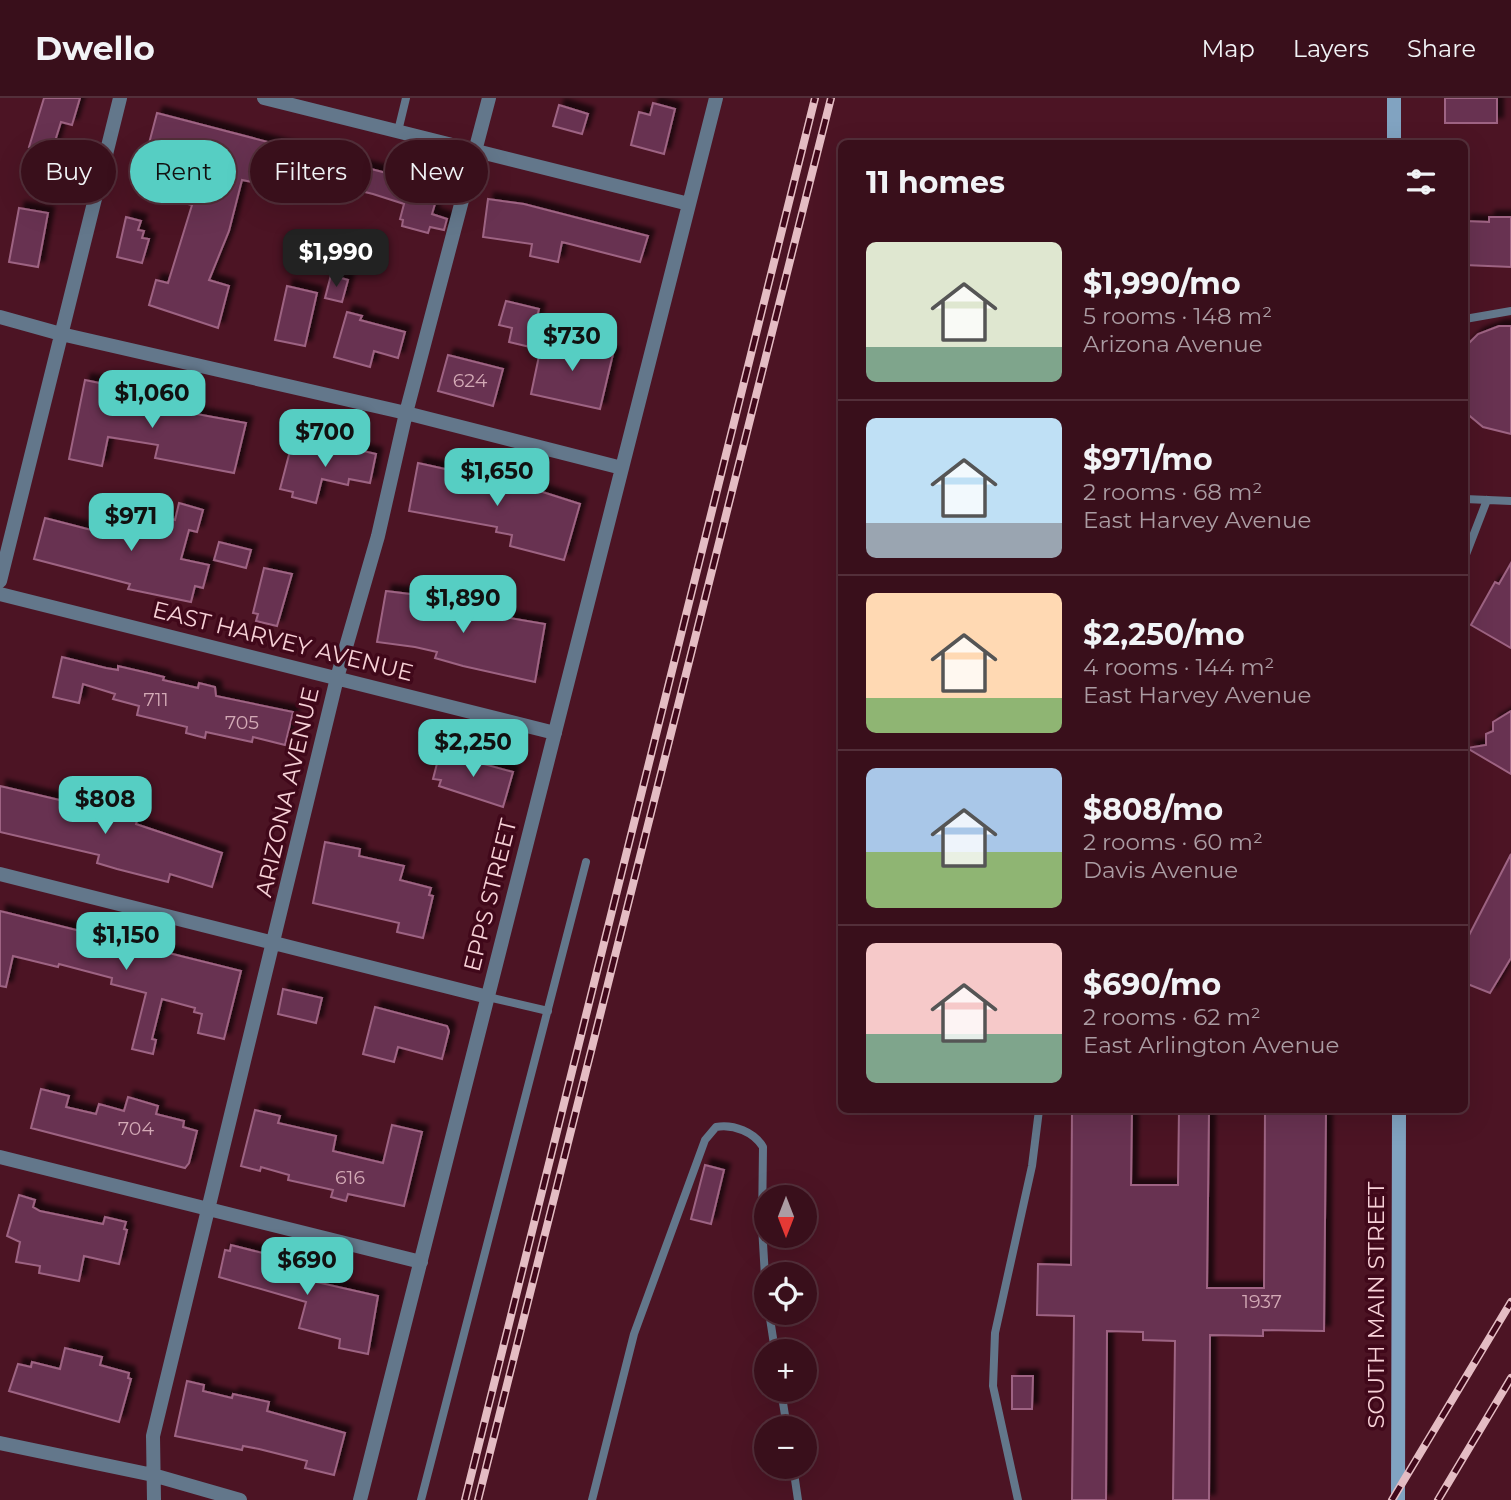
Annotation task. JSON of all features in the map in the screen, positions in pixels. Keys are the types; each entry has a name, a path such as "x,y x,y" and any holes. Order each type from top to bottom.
{"street":[{"path":"0,581 120,98"},
{"path":"264,98 434,140"},
{"name":"ARIZONA AVENUE","path":"477,140 489,98"},
{"name":"EPPS STREET","path":"360,1500 716,98"},
{"path":"1394,98 1394,140"},
{"path":"488,154 689,204"},
{"name":"ARIZONA AVENUE","path":"154,1500 153,1436 337,678 379,537 406,413 460,203"},
{"path":"0,317 61,334 406,413 622,468"},
{"name":"EAST HARVEY AVENUE","path":"0,594 555,733"},
{"path":"0,874 488,997"},
{"name":"SOUTH MAIN STREET","path":"1398,1500 1399,1113"},
{"path":"0,1157 421,1262"},
{"path":"0,1443 153,1475 240,1500"}],"lane":[{"path":"398,131 406,98"},
{"path":"1468,318 1511,311"},
{"path":"1468,499 1511,502"},
{"path":"1468,543 1487,500"},
{"path":"421,1500 586,862"},
{"path":"488,997 548,1011"},
{"path":"1018,1500 993,1386 995,1333 1032,1166 1039,1113"},
{"path":"592,1500 634,1334 705,1140 716,1126 748,1133 758,1139 763,1147 764,1262"},
{"path":"795,1479 798,1500"}],"building":[{"path":"44,98 80,98 72,125 61,122 55,140 31,140"},
{"path":"1445,98 1497,98 1497,123 1445,123"},
{"path":"653,103 675,109 664,154 631,145 639,112 650,115"},
{"path":"559,105 588,114 582,134 553,126"},
{"path":"157,113 260,140 250,140 250,182 242,180 229,231 209,280 229,286 218,328 149,305 156,280 168,283 192,205 184,203 236,203 236,140 150,140"},
{"path":"371,169 385,173 385,198 373,194"},
{"path":"488,199 524,204 648,236 640,262 562,242 558,262 530,256 532,244 483,237"},
{"path":"401,203 435,203 432,214 447,219 444,230 430,227 428,233 402,226 403,220 400,219 404,204"},
{"path":"19,208 48,213 38,267 9,262"},
{"path":"126,217 141,221 138,230 144,231 142,238 149,239 142,263 117,257"},
{"path":"1489,217 1511,217 1511,267 1468,265 1468,221 1489,222"},
{"path":"331,275 348,280 342,302 325,298"},
{"path":"287,286 317,293 305,346 275,340"},
{"path":"506,301 539,309 530,347 509,342 512,328 499,325"},
{"path":"347,312 362,316 360,320 405,332 398,358 374,351 370,367 334,357"},
{"path":"1499,326 1511,326 1511,434 1483,427 1468,414 1468,344 1478,334"},
{"path":"543,337 613,354 600,409 531,394"},
{"path":"448,355 503,369 493,406 438,391"},
{"path":"85,380 119,387 118,390 160,396 158,407 246,423 234,473 155,458 158,445 108,437 102,466 69,459"},
{"path":"311,445 332,450 333,446 342,446 376,454 370,483 349,479 348,485 322,479 316,503 292,497 293,492 280,489 291,447 309,452"},
{"path":"418,463 527,487 580,504 564,560 510,546 512,535 496,532 497,527 409,511"},
{"path":"179,503 203,510 197,532 189,530 181,559 209,565 203,588 195,586 191,602 128,589 130,584 34,559 45,518 126,539 133,510 175,520"},
{"path":"219,542 251,550 246,568 214,560"},
{"path":"1511,563 1511,648 1471,625 1495,582 1499,584"},
{"path":"264,568 292,574 277,626 256,621 258,614 253,613"},
{"path":"386,591 434,597 470,606 469,611 545,624 535,682 435,658 437,652 377,642"},
{"path":"62,657 118,670 118,666 198,688 199,683 215,687 216,696 293,712 285,745 253,737 252,742 206,732 205,738 186,733 187,727 137,715 139,706 113,699 115,694 83,684 79,703 53,697"},
{"path":"1511,711 1511,774 1468,749 1486,745 1486,734 1493,731 1493,722"},
{"path":"440,752 513,772 503,807 439,786 441,780 433,779"},
{"path":"0,786 68,802 70,790 95,795 94,801 139,813 136,824 222,853 212,887 170,874 168,882 117,869 97,863 99,855 0,832"},
{"path":"325,842 360,849 359,856 404,866 400,880 431,888 429,895 433,896 423,938 397,932 399,923 313,903"},
{"path":"1511,854 1511,958 1490,993 1468,984 1468,937"},
{"path":"0,911 241,971 224,1039 198,1033 202,1014 194,1012 195,1008 162,999 152,1039 156,1040 153,1054 132,1049 146,993 111,984 112,978 59,964 58,967 13,956 6,987 0,986"},
{"path":"283,989 322,998 316,1023 278,1014"},
{"path":"375,1007 447,1026 449,1031 442,1059 398,1047 394,1062 363,1054"},
{"path":"41,1089 69,1096 66,1107 96,1114 99,1104 124,1111 128,1097 158,1106 156,1114 184,1121 183,1127 197,1131 189,1163 185,1168 31,1128"},
{"path":"255,1110 280,1116 278,1123 336,1136 333,1151 383,1163 392,1125 422,1132 404,1206 348,1194 346,1201 331,1197 333,1190 288,1180 289,1175 261,1167 260,1171 241,1166"},
{"path":"1072,1113 1132,1113 1131,1185 1178,1185 1179,1113 1209,1113 1207,1288 1264,1288 1265,1113 1326,1113 1324,1331 1263,1330 1263,1336 1210,1335 1209,1500 1173,1500 1175,1341 1143,1340 1143,1332 1107,1331 1106,1500 1072,1500 1074,1316 1037,1315 1038,1264 1071,1265"},
{"path":"705,1165 724,1170 711,1224 691,1219"},
{"path":"19,1195 35,1200 33,1207 40,1211 103,1224 105,1217 126,1222 124,1229 127,1230 119,1264 84,1256 79,1281 39,1273 40,1266 16,1262 20,1242 7,1236"},
{"path":"231,1245 290,1260 290,1276 378,1296 368,1354 339,1348 340,1339 299,1328 306,1302 219,1277 225,1250 230,1251"},
{"path":"65,1348 102,1357 100,1365 129,1373 128,1378 131,1379 119,1422 9,1391 18,1364 31,1367 32,1362 60,1369"},
{"path":"1012,1376 1033,1376 1032,1409 1012,1409"},
{"path":"187,1381 204,1385 203,1391 232,1398 233,1394 269,1402 267,1411 345,1433 334,1475 305,1468 307,1461 259,1449 243,1446 242,1450 175,1436"}],"railway":[{"path":"465,1500 815,98"},
{"path":"478,1500 831,98"},
{"path":"1392,1500 1511,1302"},
{"path":"1438,1500 1511,1378"}]}
